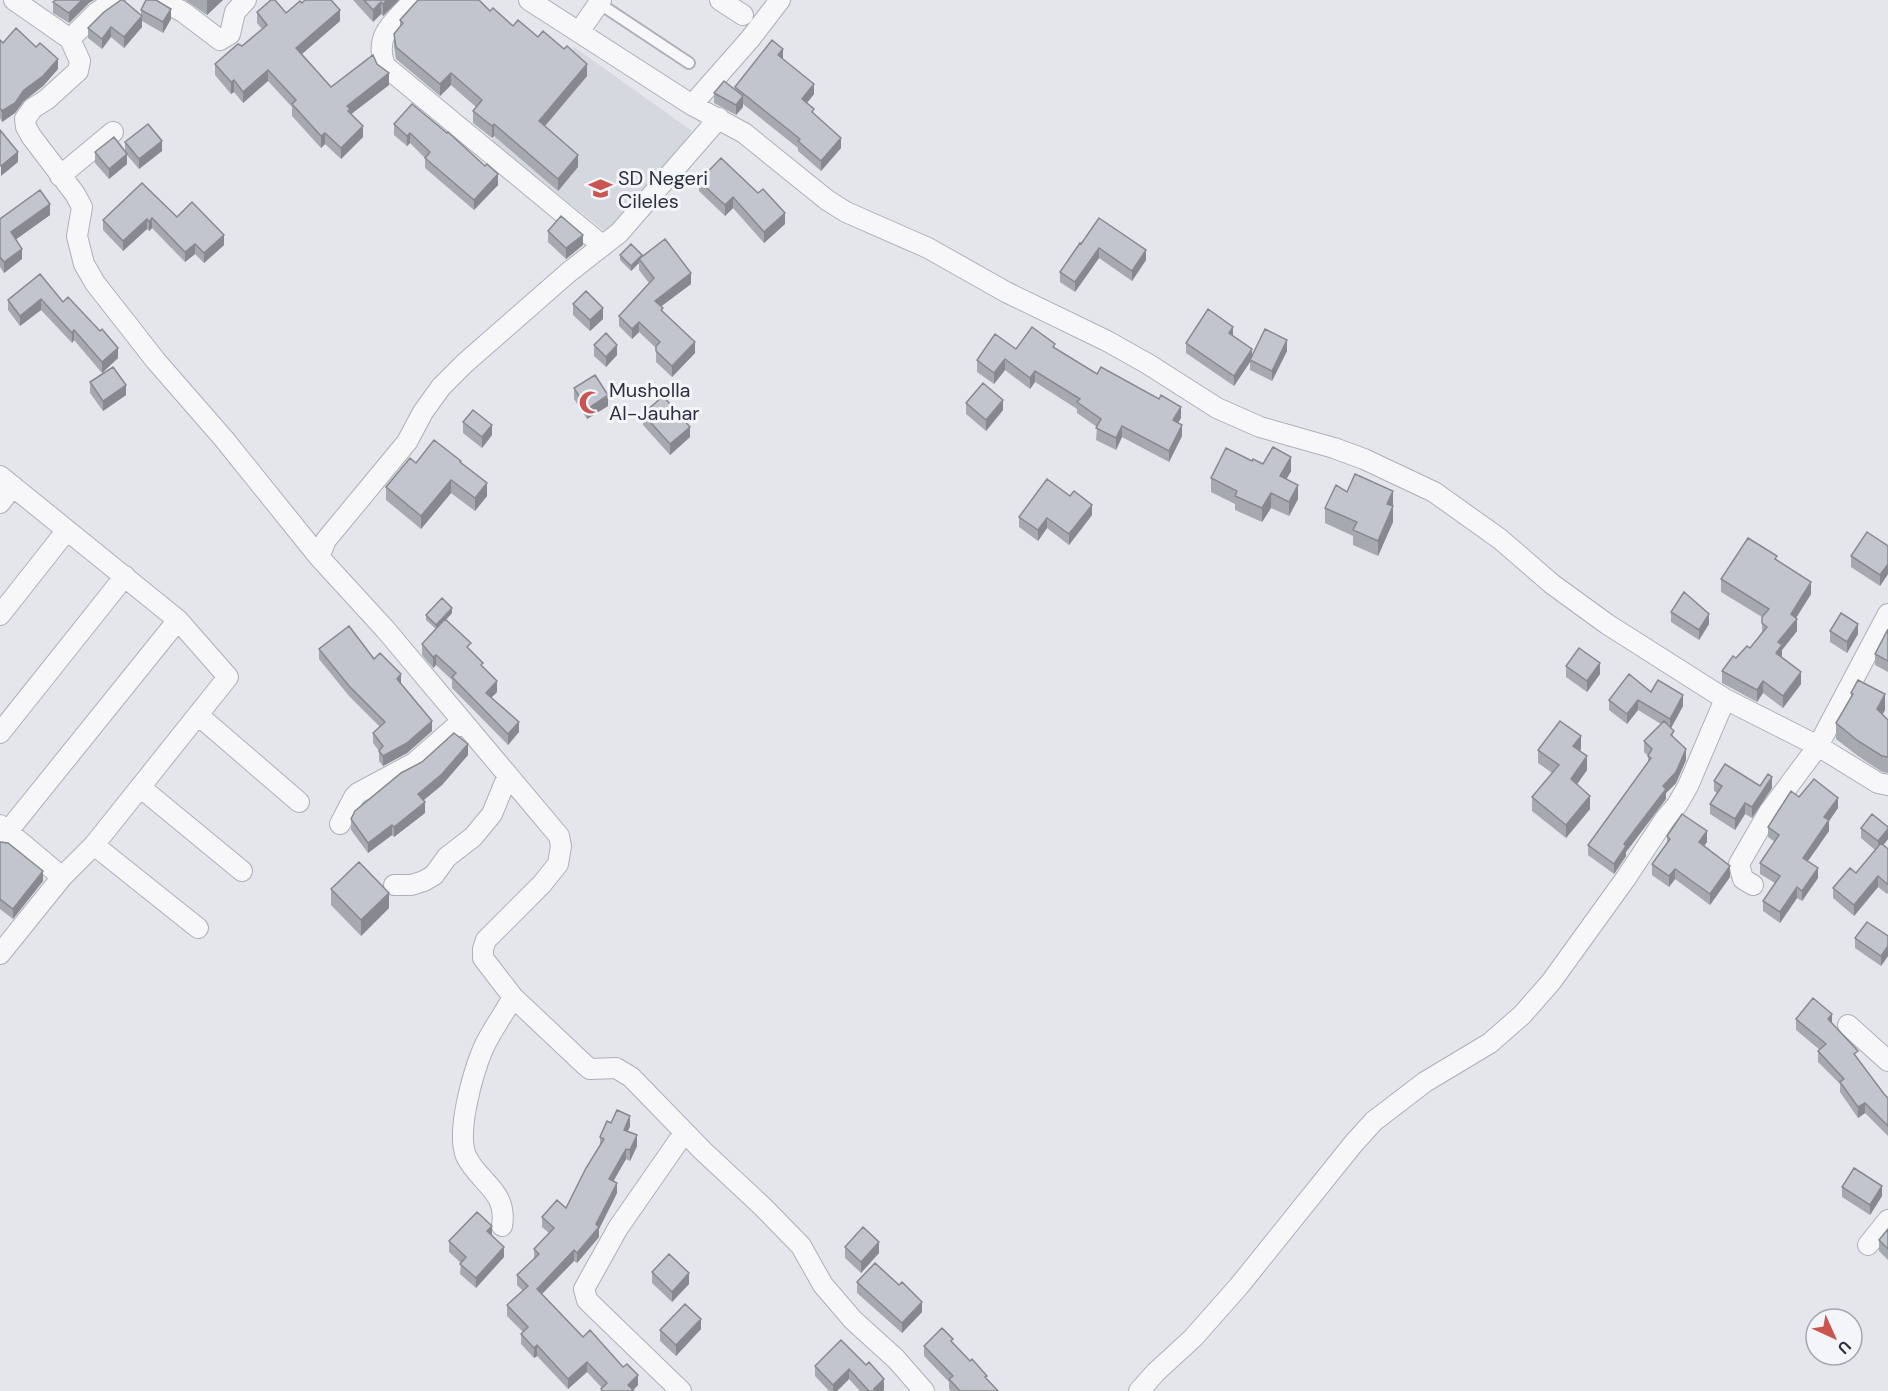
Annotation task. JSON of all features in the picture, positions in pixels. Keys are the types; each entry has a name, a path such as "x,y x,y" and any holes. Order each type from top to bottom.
{"street":[{"path":"14,0 70,39 80,61 78,71 46,100 33,108 25,119 31,136 75,194 82,207 77,236 84,264 95,283 156,361 224,439 319,556 385,629 559,836 561,846 558,864 542,884 486,940 483,958 513,997 590,1069 616,1068 631,1077 684,1133 801,1246 823,1285 845,1311 896,1359 924,1391"},
{"path":"70,39 96,14 115,0"},
{"path":"161,0 183,12 220,40 230,34 235,12 246,0"},
{"path":"414,0 382,36 381,57 385,66 603,246"},
{"path":"529,0 692,105 744,133 827,200 846,212 928,248 1006,292 1107,341 1217,408 1260,427 1364,459 1434,492 1500,539 1552,584 1607,624 1725,699 1818,746 1878,783 1888,785"},
{"path":"720,0 743,15"},
{"path":"692,105 750,39 780,0"},
{"path":"579,32 598,1"},
{"path":"319,556 326,540 407,442 423,412 441,387 465,363 619,234 719,118"},
{"path":"60,176 113,132"},
{"path":"0,503 7,481 178,620 228,677 93,845 62,877 0,954"},
{"path":"0,615 67,530"},
{"path":"0,733 124,576"},
{"path":"1753,885 1743,879 1739,864 1769,812 1818,746 1888,614"},
{"path":"62,877 3,833 178,620"},
{"path":"1139,1391 1193,1338 1239,1286 1374,1121 1425,1082 1490,1043 1522,1015 1551,982 1677,805 1688,786 1725,699"},
{"path":"198,715 300,801"},
{"path":"340,824 358,793 414,763 462,721"},
{"path":"394,885 411,885 424,881 434,874 447,857 473,837 492,814 508,775"},
{"path":"140,787 242,871"},
{"path":"93,845 198,928"},
{"path":"502,1226 501,1202 467,1156 462,1137 465,1108 483,1049 513,997"},
{"path":"1848,1025 1888,1061"},
{"path":"681,1391 587,1300 584,1289 618,1228 684,1133"},
{"path":"1868,1245 1888,1220"}],"lane":[{"path":"598,1 689,63"}],"shaded area":[{"name":"SD Negeri Cileles","path":"574,47 692,131 612,237 491,141"}],"building":[{"path":"82,0 69,13 53,2"},
{"path":"121,0 142,16 124,37 111,27 102,39 88,28 104,12"},
{"path":"146,0 156,0 171,9 163,22 141,10"},
{"path":"271,0 275,0 286,13 300,1 302,3 305,0 331,0 340,10 296,48 331,87 373,55 377,64 389,73 347,106 350,109 348,111 363,126 341,148 325,133 321,136 292,104 296,100 268,70 243,92 234,80 231,82 215,64 238,44 242,46 267,25 257,12"},
{"path":"364,0 387,0 383,4 381,2 373,10"},
{"path":"418,0 479,0 490,11 493,8 513,26 518,20 538,37 543,31 564,49 567,46 587,64 539,121 578,155 558,179 494,124 492,126 473,111 482,100 451,73 440,84 396,47 394,34 403,23 400,20"},
{"path":"16,28 36,47 40,43 58,59 43,76 24,90 15,103 2,111 0,108 0,40 3,43"},
{"path":"772,40 783,49 778,55 814,84 802,99 814,109 812,112 841,138 821,161 798,141 800,139 735,87"},
{"path":"724,81 743,96 736,105 714,93"},
{"path":"412,104 448,132 485,166 487,164 498,174 474,200 425,158 430,152 410,133 407,136 394,124"},
{"path":"148,124 162,141 139,159 125,142"},
{"path":"0,130 18,152 1,166 0,165"},
{"path":"114,137 127,154 109,169 95,152"},
{"path":"721,158 758,193 763,189 785,213 764,232 733,197 725,205 699,181"},
{"path":"142,183 177,217 192,202 224,235 204,253 195,244 185,252 152,218 149,222 147,219 123,241 103,220"},
{"path":"40,190 50,204 11,232 22,249 4,262 0,257 0,219"},
{"path":"561,216 583,235 566,248 548,231"},
{"path":"1099,218 1146,250 1132,271 1099,248 1075,282 1060,272"},
{"path":"665,239 691,273 655,301 663,308 661,310 695,342 672,366 656,351 656,346 660,342 639,322 632,329 619,316 654,278 639,259"},
{"path":"631,244 642,255 631,266 620,255"},
{"path":"40,274 63,302 68,297 100,331 102,329 118,348 102,362 74,330 72,333 41,299 20,316 8,300"},
{"path":"586,291 603,308 590,320 573,304"},
{"path":"1208,309 1233,327 1229,333 1252,349 1234,376 1186,343"},
{"path":"1032,327 1055,344 1053,347 1097,374 1101,367 1159,399 1161,395 1181,407 1173,420 1182,425 1169,451 1122,426 1116,438 1096,428 1101,419 1077,402 1080,399 1035,371 1030,378 1005,359 994,373 977,360 995,334 1016,349"},
{"path":"1265,329 1287,340 1272,371 1250,360"},
{"path":"606,333 617,345 606,357 594,345"},
{"path":"113,367 126,385 103,401 90,382"},
{"path":"595,375 608,395 587,409 574,388"},
{"path":"983,383 1003,400 986,420 966,403"},
{"path":"663,396 690,427 670,444 643,414"},
{"path":"473,410 492,425 482,437 463,422"},
{"path":"434,440 487,483 475,498 451,480 421,516 386,487 410,458 416,463"},
{"path":"1273,447 1291,457 1280,476 1298,485 1289,502 1271,493 1262,508 1235,496 1237,491 1211,478 1226,448 1263,464"},
{"path":"1355,474 1393,491 1387,504 1393,506 1378,541 1353,530 1357,522 1325,508 1336,485 1347,492"},
{"path":"1047,479 1070,496 1074,491 1092,505 1069,534 1047,518 1038,530 1019,517"},
{"path":"1867,532 1888,546 1888,564 1880,575 1851,556"},
{"path":"1748,538 1777,556 1775,559 1811,582 1791,614 1797,619 1778,642 1782,645 1776,653 1801,672 1783,696 1763,681 1757,690 1722,671 1733,656 1736,658 1747,646 1750,648 1767,627 1762,623 1762,617 1769,609 1721,579"},
{"path":"1684,592 1709,614 1699,630 1671,612"},
{"path":"442,598 452,608 436,625 426,615"},
{"path":"1841,613 1858,624 1847,642 1830,631"},
{"path":"445,619 471,643 467,647 497,681 486,693 519,722 508,734 452,677 456,673 436,655 433,657 422,644"},
{"path":"349,626 374,659 380,653 401,674 397,679 432,721 407,743 383,756 379,751 383,746 373,733 385,722 349,686 319,649"},
{"path":"1888,629 1888,661 1875,654"},
{"path":"1579,648 1600,663 1587,681 1566,666"},
{"path":"1629,674 1651,692 1658,680 1683,695 1670,719 1638,700 1627,714 1609,700"},
{"path":"1858,680 1885,694 1877,709 1888,720 1888,757 1882,756 1858,741 1836,723 1853,694 1851,693"},
{"path":"1560,721 1581,736 1573,746 1587,756 1571,779 1590,796 1566,825 1532,797 1559,765 1538,750"},
{"path":"1664,721 1674,731 1671,735 1686,749 1676,772 1663,786 1666,789 1624,844 1626,846 1614,864 1588,845 1651,758 1648,756 1652,749 1644,741"},
{"path":"454,733 468,744 442,774 418,794 425,802 394,827 392,825 368,843 351,819 355,811 401,773 422,762"},
{"path":"1725,764 1760,786 1768,774 1772,777 1752,807 1745,803 1735,819 1710,804 1722,786 1714,781"},
{"path":"1814,779 1838,798 1824,817 1829,820 1803,858 1818,868 1802,891 1797,887 1780,912 1763,901 1780,876 1760,863 1779,835 1768,827 1791,791 1799,797"},
{"path":"1682,814 1707,831 1699,842 1730,866 1710,894 1675,869 1669,876 1652,864 1670,839 1667,836"},
{"path":"1872,814 1888,827 1878,841 1861,828"},
{"path":"0,842 8,843 43,871 13,909 0,899"},
{"path":"1881,843 1888,849 1888,883 1878,876 1854,905 1833,888 1850,868 1856,873"},
{"path":"359,862 389,893 361,920 331,889"},
{"path":"1867,922 1888,936 1888,946 1881,956 1855,938"},
{"path":"1813,998 1832,1014 1828,1019 1858,1051 1854,1054 1888,1098 1888,1126 1865,1103 1858,1107 1840,1082 1844,1079 1818,1051 1826,1044 1796,1019"},
{"path":"617,1110 630,1116 624,1130 637,1135 630,1150 626,1149 609,1179 617,1183 596,1224 599,1227 577,1253 574,1250 537,1289 583,1337 590,1330 623,1367 627,1364 638,1375 628,1385 634,1391 602,1391 601,1389 607,1383 587,1362 568,1379 537,1345 534,1348 521,1334 528,1327 507,1305 528,1286 517,1275 539,1254 534,1249 554,1228 542,1217 557,1200 566,1208 604,1139 600,1137 607,1121 611,1123"},
{"path":"1854,1168 1882,1186 1870,1205 1842,1187"},
{"path":"477,1212 492,1226 487,1231 504,1247 476,1278 460,1264 466,1257 449,1241"},
{"path":"863,1227 879,1242 861,1262 845,1247"},
{"path":"1888,1229 1888,1249 1879,1240"},
{"path":"669,1254 689,1273 672,1292 652,1272"},
{"path":"875,1263 899,1285 902,1282 922,1302 902,1323 857,1282"},
{"path":"685,1304 701,1319 676,1345 660,1330"},
{"path":"942,1328 953,1339 951,1341 970,1361 972,1359 998,1391 960,1391 949,1379 953,1376 924,1346"},
{"path":"841,1340 866,1365 869,1362 884,1379 874,1389 875,1391 867,1391 849,1369 833,1385 815,1366"}],"place":[{"name":"SD Negeri Cileles","path":"600,189"},
{"name":"Musholla Al-Jauhar","path":"591,402"}]}
